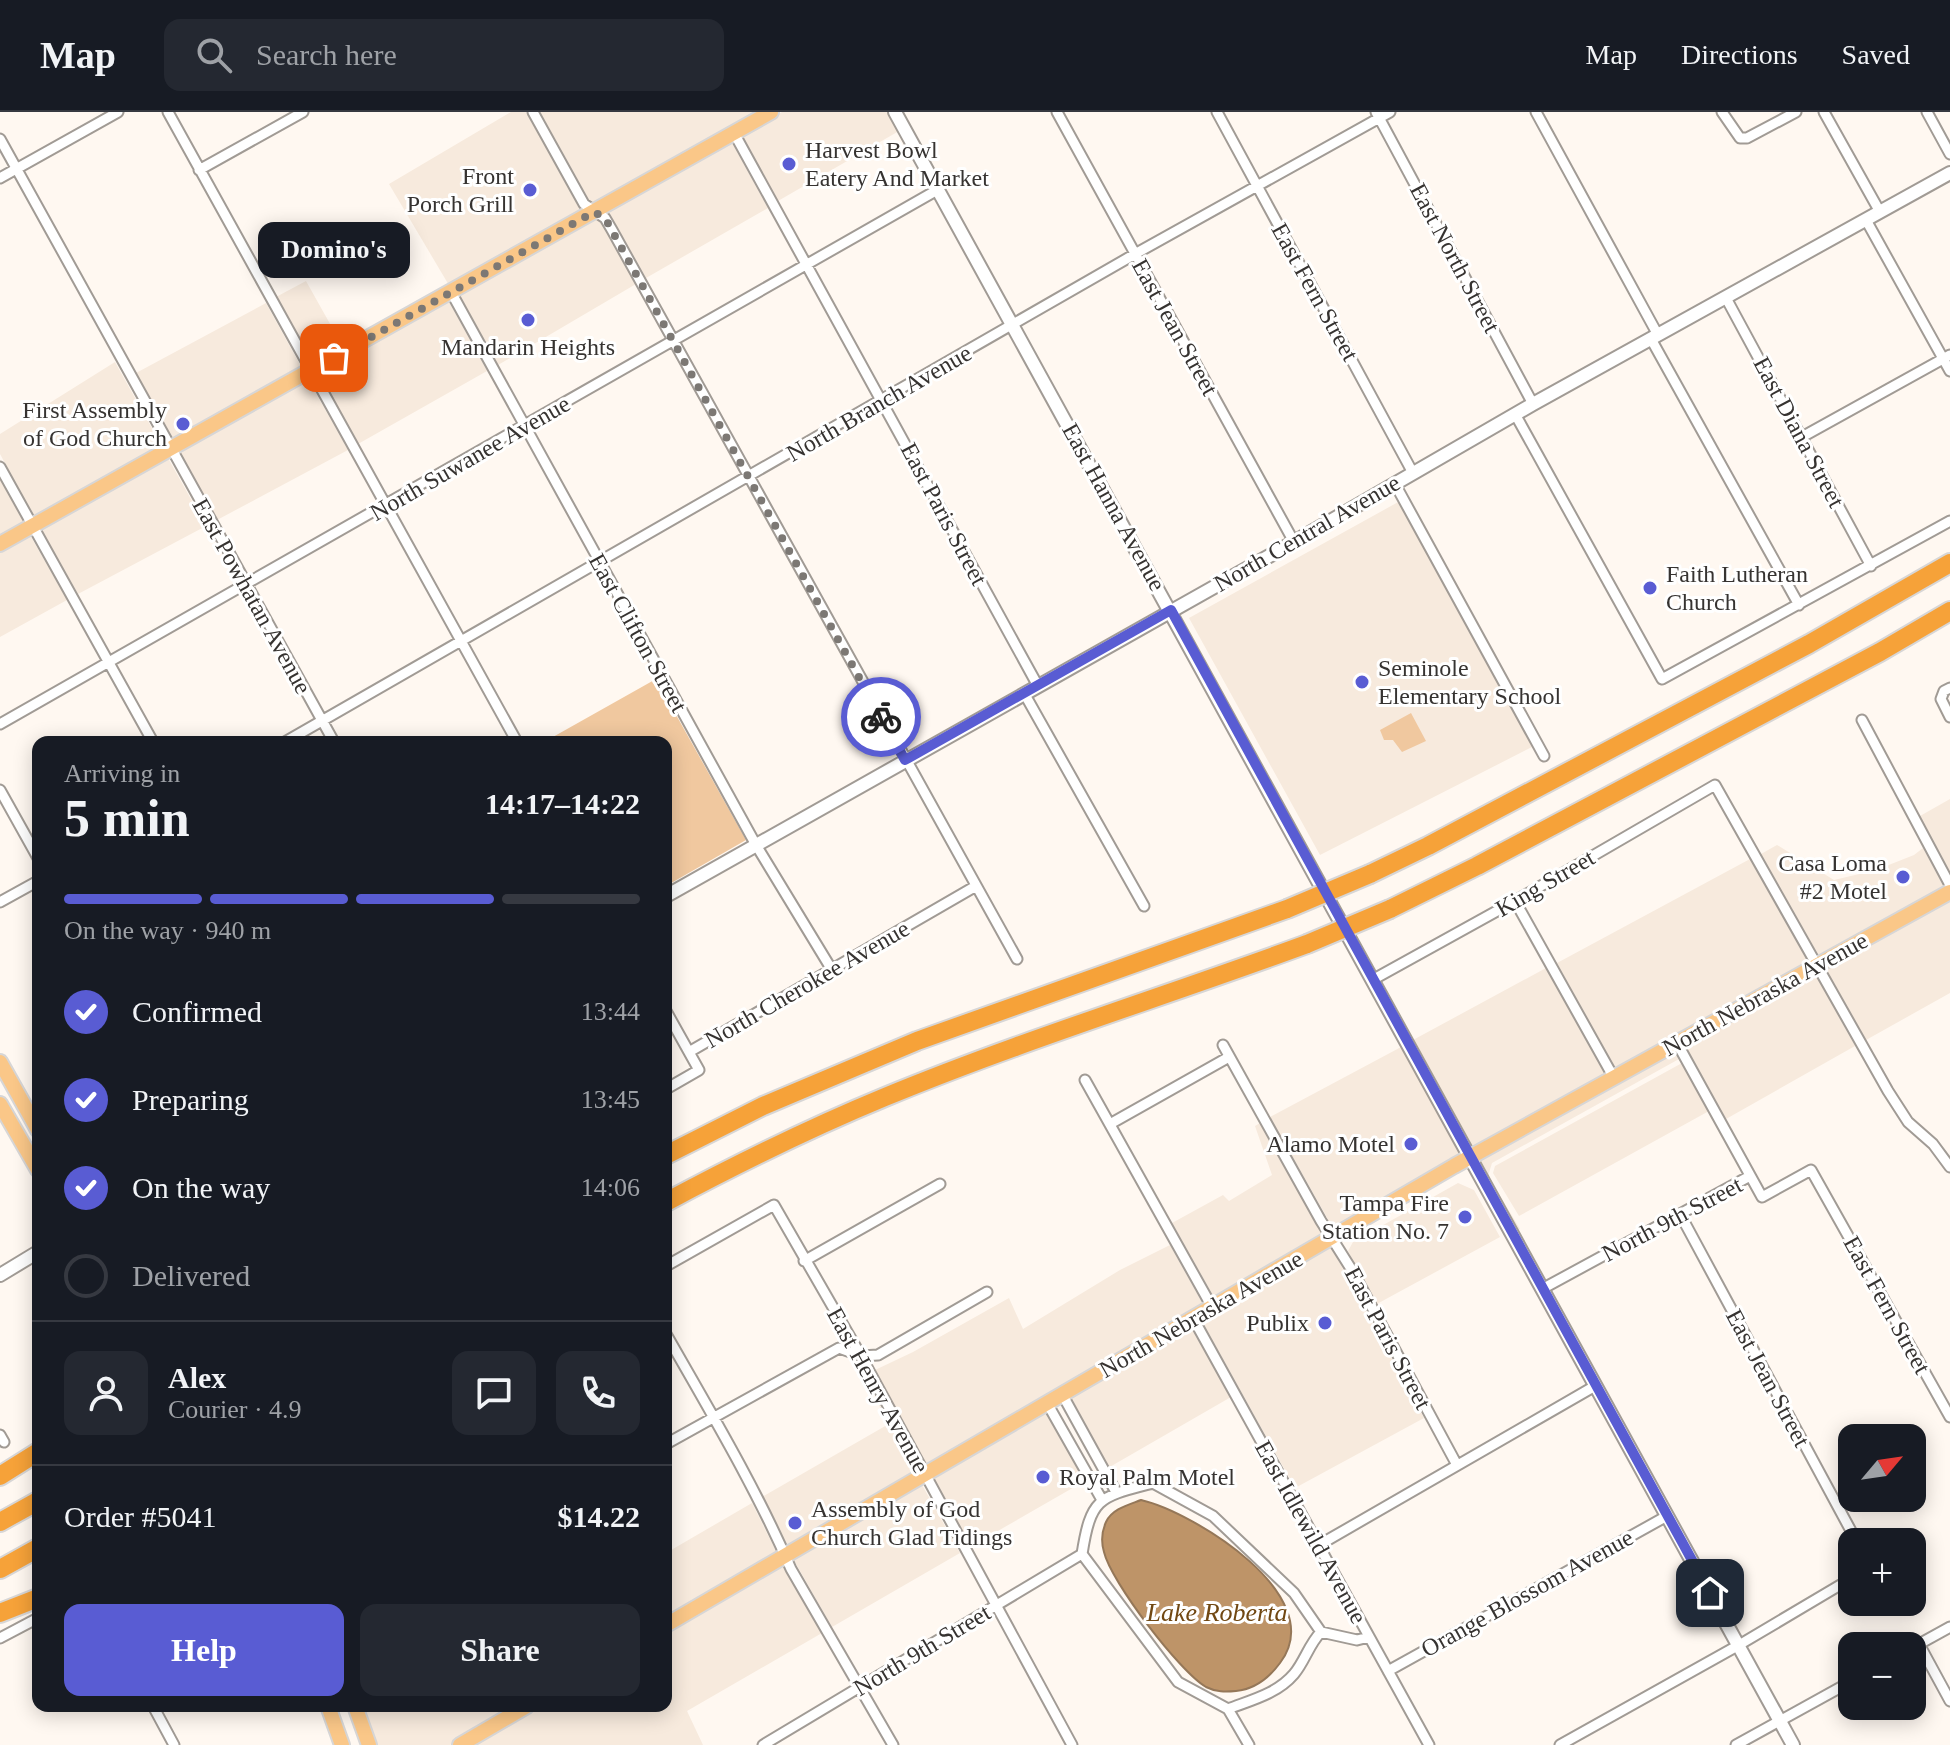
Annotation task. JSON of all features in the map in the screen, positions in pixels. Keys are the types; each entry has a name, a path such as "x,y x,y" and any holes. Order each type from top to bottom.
{"highway":[{"path":"672,1152 763,1106 917,1041 1287,909 1370,874 1781,659 1950,563"},
{"path":"672,1199 770,1148 885,1097 997,1053 1307,944 1390,909 1505,852 1880,652 1950,611"},
{"path":"0,1476 32,1456"},
{"path":"0,1522 32,1504"},
{"path":"0,1569 32,1551"},
{"path":"0,1613 32,1600"}],"main road":[{"path":"0,544 771,112"},
{"name":"North Nebraska Avenue","path":"672,1621 1469,1158 1950,892"},
{"path":"0,1062 32,1119"},
{"path":"0,1104 32,1160"},
{"path":"330,1712 342,1745"},
{"path":"357,1712 369,1745"},
{"path":"460,1745 511,1712"}],"street":[{"path":"0,178 118,112"},
{"path":"168,112 514,736"},
{"path":"199,170 303,112"},
{"path":"533,112 584,204 605,218 1017,959"},
{"name":"East Hanna Avenue","path":"895,112 1793,1745"},
{"name":"East Jean Street","path":"1057,112 1294,542"},
{"name":"East Fern Street","path":"1217,112 1413,473"},
{"name":"North Branch Avenue","path":"296,736 1378,115 1390,112"},
{"path":"1536,112 1799,605"},
{"path":"1722,112 1740,138 1747,138 1796,112"},
{"path":"1824,112 1880,212"},
{"path":"1927,112 1950,154"},
{"name":"East North Street","path":"1378,115 1533,404"},
{"name":"East Paris Street","path":"734,133 1038,686"},
{"name":"East Powhatan Avenue","path":"0,139 331,736"},
{"name":"North Central Avenue","path":"672,893 1515,414 1950,173"},
{"name":"North Suwanee Avenue","path":"0,724 939,189"},
{"path":"1866,220 1947,357 1950,371"},
{"name":"East Clifton Street","path":"451,292 756,845 832,970"},
{"name":"East Diana Street","path":"1726,298 1871,566"},
{"path":"1802,437 1947,357"},
{"path":"1515,414 1662,679 1950,521"},
{"path":"0,467 150,736"},
{"path":"1395,484 1544,756"},
{"path":"1950,688 1944,691 1941,699 1950,717"},
{"path":"1024,693 1144,906"},
{"path":"1862,720 1950,885"},
{"name":"King Street","path":"1374,979 1715,785 1817,966"},
{"path":"0,790 32,847"},
{"path":"0,902 32,884"},
{"name":"North Cherokee Avenue","path":"672,1086 699,1070 689,1052 976,886"},
{"path":"1515,901 1614,1078"},
{"path":"1817,966 1908,1122 1933,1144 1950,1167"},
{"path":"672,1022 689,1052"},
{"path":"1677,1043 1750,1176"},
{"name":"East Paris Street","path":"1223,1045 1457,1465"},
{"path":"1110,1124 1229,1057"},
{"path":"1085,1080 1212,1307"},
{"name":"North 9th Street","path":"1542,1289 1750,1176 1762,1197 1811,1170 1824,1193"},
{"path":"804,1261 940,1184"},
{"name":"East Fern Street","path":"1824,1193 1950,1417"},
{"name":"East Henry Avenue","path":"672,1263 774,1205 861,1356 1072,1745"},
{"name":"East Jean Street","path":"1680,1214 1849,1528"},
{"path":"0,1275 32,1256"},
{"path":"672,1441 839,1348 861,1356 878,1355 987,1292"},
{"name":"East Idlewild Avenue","path":"1193,1318 1429,1745"},
{"path":"672,1345 785,1555 893,1745"},
{"path":"1319,1545 1595,1386"},
{"path":"1062,1394 1116,1492"},
{"path":"1047,1403 1102,1500"},
{"path":"1249,1745 1228,1709 1178,1682 1082,1554 1088,1520 1102,1500 1116,1492 1153,1483 1213,1516 1285,1582 1321,1632 1357,1640 1369,1637"},
{"name":"Orange Blossom Avenue","path":"1388,1671 1667,1516"},
{"name":"North 9th Street","path":"763,1745 1082,1554"},
{"path":"1560,1745 1838,1586"},
{"path":"0,1638 32,1621"},
{"path":"1926,1640 1950,1627"},
{"path":"1228,1709 1276,1690 1296,1673 1321,1632"},
{"path":"1926,1663 1950,1701"},
{"path":"1736,1745 1838,1689"},
{"path":"156,1712 174,1745"}],"shaded area":[{"path":"511,112 526,112 582,213 450,287 389,184"},
{"path":"540,112 760,112 593,207"},
{"path":"782,112 889,112 899,131 778,201 742,135"},
{"path":"731,141 768,208 646,278 608,211"},
{"path":"598,217 636,284 498,365 459,294"},
{"path":"306,281 343,347 313,364 276,297"},
{"path":"448,300 487,371 358,444 319,373"},
{"path":"266,303 303,370 174,442 136,373"},
{"path":"115,362 163,448 36,520 0,454 0,434"},
{"path":"308,379 348,450 217,520 179,452"},
{"path":"168,458 206,526 78,594 41,529"},
{"path":"0,479 25,525 0,538"},
{"name":"Seminole Elementary School","path":"1400,501 1534,746 1320,855 1189,618"},
{"path":"30,535 67,600 0,637 0,550"},
{"path":"656,679 746,840 672,883 672,736 555,736"},
{"path":"1411,713 1426,741 1402,752 1393,740 1384,740 1380,730"},
{"path":"1950,799 1950,872 1920,816"},
{"path":"1777,845 1834,880 1876,870 1914,855 1923,848 1945,889 1820,958 1761,854"},
{"path":"1750,859 1809,964 1616,1070 1557,963"},
{"path":"1950,898 1950,993 1866,1040 1825,967"},
{"path":"1546,968 1606,1076 1472,1150 1413,1040"},
{"path":"1815,973 1855,1046 1726,1119 1685,1045"},
{"path":"1403,1046 1462,1156 1334,1230 1270,1117"},
{"path":"1674,1051 1679,1059 1492,1163 1488,1176 1520,1229 1517,1231 1477,1159"},
{"path":"1682,1063 1709,1111 1519,1216 1493,1173 1495,1166"},
{"path":"1260,1123 1324,1236 1215,1299 1172,1223 1223,1195 1229,1201 1272,1175 1255,1126"},
{"path":"1458,1183 1474,1190 1500,1237 1375,1305 1348,1251 1353,1242"},
{"path":"1170,1245 1204,1306 926,1468 875,1370 1009,1298 1023,1329 1120,1270"},
{"path":"1330,1245 1424,1418 1295,1488 1201,1320"},
{"path":"1191,1326 1231,1397 1101,1472 1061,1401"},
{"path":"877,1400 916,1474 788,1547 762,1497 887,1425"},
{"path":"1050,1407 1090,1478 970,1547 932,1477"},
{"path":"921,1483 960,1553 832,1627 792,1557"},
{"path":"752,1503 777,1553 672,1615 672,1550"},
{"path":"782,1563 822,1633 687,1711 703,1745 471,1745 528,1712 672,1712 672,1628"},
{"path":"364,1712 506,1712 450,1745 376,1745"}],"water":[{"name":"Lake Roberta","path":"1141,1500 1192,1521 1221,1539 1249,1561 1272,1585 1287,1611 1291,1637 1280,1663 1261,1682 1236,1691 1206,1687 1180,1664 1132,1604 1109,1566 1102,1537 1112,1514"}],"way so far":[{"path":"334,358 594,212 605,218 881,717"}],"place":[{"name":"Harvest Bowl Eatery And Market","path":"789,164"},
{"name":"Front Porch Grill","path":"530,190"},
{"name":"Mandarin Heights","path":"528,320"},
{"name":"Domino's","path":"334,358"},
{"name":"First Assembly of God Church","path":"183,424"},
{"name":"Faith Lutheran Church","path":"1650,588"},
{"name":"Seminole Elementary School","path":"1362,682"},
{"name":"Casa Loma #2 Motel","path":"1903,877"},
{"name":"Alamo Motel","path":"1411,1144"},
{"name":"Tampa Fire Station No. 7","path":"1465,1217"},
{"name":"Publix","path":"1325,1323"},
{"name":"Royal Palm Motel","path":"1043,1477"},
{"name":"Assembly of God Church Glad Tidings","path":"795,1523"}],"route":[{"path":"881,717 905,760 1171,610 1710,1593"}]}
